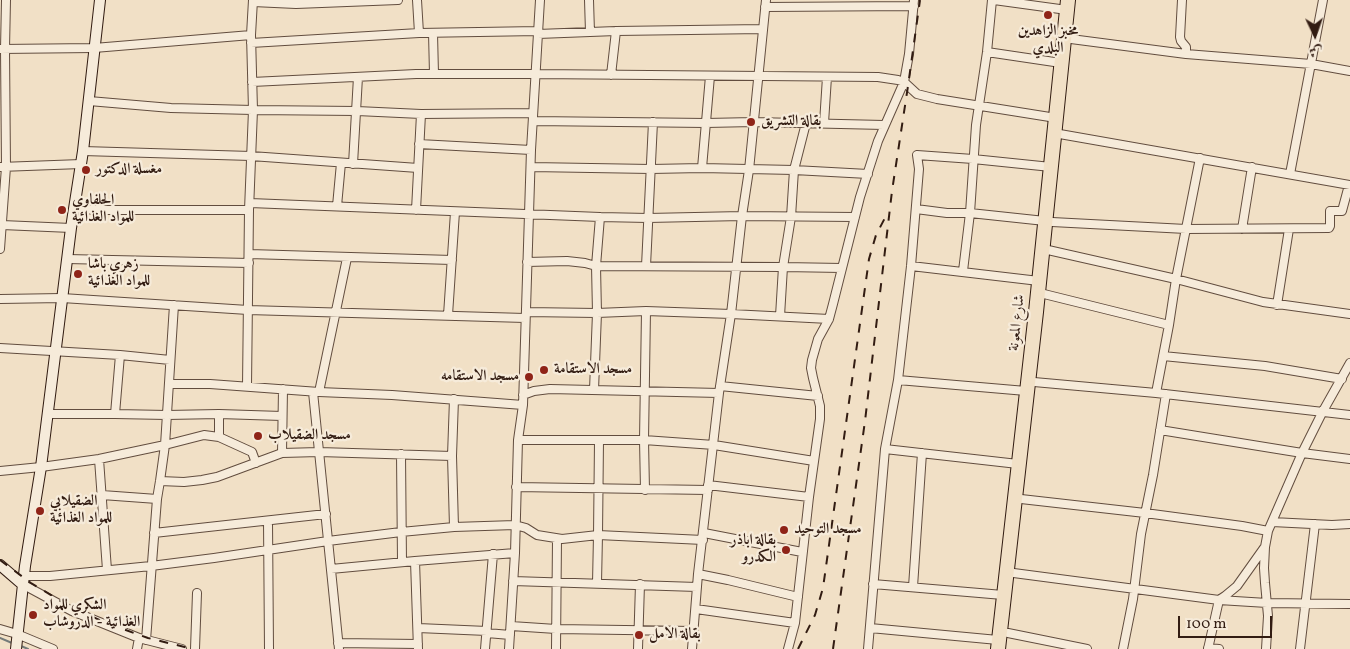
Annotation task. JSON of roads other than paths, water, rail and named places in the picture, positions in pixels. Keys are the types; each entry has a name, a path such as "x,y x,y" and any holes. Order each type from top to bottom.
{"highway":[{"name":"شارع المعونة","path":"1041,288 1048,250 1051,167 1071,40 1070,3"},
{"name":"شارع المعونة","path":"1002,643 1003,595 1010,572 1021,500 1030,387 1057,134 1056,118 1061,63 1070,3"},
{"name":"شارع المعونة","path":"1002,643 1010,572 1018,464 1030,387"}],"street":[{"path":"0,249 3,167 2,49 6,0"},
{"path":"16,649 23,580 41,467 67,258 83,151 100,0"},
{"path":"247,386 249,206 253,110 251,39 253,1 296,4 398,0"},
{"path":"417,0 419,34"},
{"path":"509,649 515,553 518,440 523,395 531,150 540,0"},
{"path":"589,0 590,32"},
{"path":"963,271 979,106 993,0 1070,3"},
{"path":"1182,0 1180,37 1186,48 1186,54"},
{"path":"1290,174 1323,0"},
{"path":"692,649 708,488 749,170 765,4 914,3 904,82 878,141 855,218 829,319 818,339 812,360 811,368 820,406 820,419 802,552 795,622 788,649"},
{"path":"2,49 94,48 251,39 433,33 763,30"},
{"path":"612,75 616,31"},
{"path":"433,33 434,74"},
{"path":"1071,40 1186,54 1311,64 1350,71"},
{"path":"987,52 1061,63"},
{"path":"252,82 434,74 878,78 904,82 917,94 937,99 1056,118"},
{"path":"702,168 710,76"},
{"path":"353,164 358,77"},
{"path":"824,123 827,77"},
{"path":"89,101 170,108 357,111 653,122 884,125"},
{"path":"416,210 421,114"},
{"path":"646,266 653,122"},
{"path":"780,316 783,267 791,217 794,170 806,123"},
{"path":"916,209 1048,222 1186,229 1329,228 1330,212 1342,211 1350,185 1057,134"},
{"path":"419,144 531,150"},
{"path":"83,151 251,156 418,168"},
{"path":"868,649 885,450 898,380 911,266 919,169 917,155 1051,167"},
{"path":"1156,393 1200,158"},
{"path":"337,206 341,163"},
{"path":"3,167 81,164"},
{"path":"531,167 702,168 868,174"},
{"path":"1242,229 1252,167"},
{"path":"75,208 95,210 337,206 648,218 742,216 855,218"},
{"path":"448,315 455,212"},
{"path":"594,390 597,312 596,266 600,216"},
{"path":"2,225 71,228"},
{"path":"1277,305 1289,229"},
{"path":"1048,250 1176,279 1247,299 1277,305 1350,312"},
{"path":"249,254 452,260"},
{"path":"67,258 249,264"},
{"path":"347,258 336,313 316,392 319,452 338,646 418,646 415,561"},
{"path":"527,262 567,261 596,266 842,268"},
{"path":"911,266 963,271 1041,288 1169,325"},
{"path":"0,299 62,298 248,310 336,313 526,315 646,311 829,319"},
{"path":"137,649 142,639 157,499 165,445 174,305"},
{"path":"645,490 644,392 646,311"},
{"path":"0,348 56,350 170,360"},
{"path":"115,414 120,355"},
{"path":"1163,356 1265,366 1342,379"},
{"path":"1266,649 1268,625 1264,576 1265,546 1268,531 1302,453 1350,363"},
{"path":"898,380 1156,393 1350,415"},
{"path":"169,384 247,386 522,405"},
{"path":"282,454 283,389"},
{"path":"523,395 534,391 550,390 644,392 720,390 818,396"},
{"path":"1123,649 1135,588 1139,546 1166,394"},
{"path":"454,399 452,456 454,527"},
{"path":"48,414 282,416"},
{"path":"218,414 218,437"},
{"path":"1160,430 1350,459"},
{"path":"0,471 99,459 204,435 218,437 252,452 256,462"},
{"path":"518,440 644,440 714,445 814,461"},
{"path":"597,583 599,440"},
{"path":"885,450 1018,464"},
{"path":"160,481 184,482 202,480 282,454 319,452 452,456"},
{"path":"913,587 922,453"},
{"path":"401,454 402,562"},
{"path":"99,459 107,570"},
{"path":"516,487 645,490 708,488 809,497"},
{"path":"102,496 157,499"},
{"path":"1021,500 1145,513 1268,531"},
{"path":"154,533 326,514"},
{"path":"268,521 269,649"},
{"path":"1272,522 1350,524"},
{"path":"1300,649 1316,524"},
{"path":"23,580 151,566 328,541 454,527 515,525 526,528 537,535 562,539 598,535 704,536 802,552"},
{"path":"556,649 557,538"},
{"path":"1219,649 1208,648 1219,600 1237,586 1265,546"},
{"path":"331,569 515,553"},
{"path":"485,649 493,554"},
{"path":"0,565 72,611 142,639 182,649"},
{"path":"1010,572 1219,600 1267,603 1350,604"},
{"path":"698,574 798,597"},
{"path":"513,580 697,587"},
{"path":"638,649 640,584"},
{"path":"873,584 1003,595"},
{"path":"195,649 197,593"},
{"path":"696,609 795,622"},
{"path":"418,628 487,632 556,629 693,631"},
{"path":"870,628 1002,643 1087,649"},
{"path":"0,629 53,649"}],"waterway":[{"path":"0,638 12,643"},
{"path":"21,646 28,649"}],"railway":[{"path":"833,649 865,421 892,191 920,0"},
{"path":"798,649 815,615 823,588 869,259 876,235 886,216"},
{"path":"0,560 31,583 69,606 106,623 148,638 193,649"}],"place":[{"name":"مخبز الزاهدين البلدي","path":"1048,15"},
{"name":"بقالة التشريق","path":"751,122"},
{"name":"مغسلة الدكتور","path":"86,170"},
{"name":"الحلفاوي للمواد الغذائية","path":"62,210"},
{"name":"زهري باشا للمواد الغذائية","path":"78,274"},
{"name":"مسجد الاستقامة","path":"544,370"},
{"name":"مسجد الاستقامه","path":"529,377"},
{"name":"مسجد الضقيلاب","path":"258,436"},
{"name":"الضقيلابي للمواد الغذائية","path":"40,511"},
{"name":"مسجد التوحيد","path":"784,530"},
{"name":"بقالة اباذر الكدرو","path":"786,550"},
{"name":"الشكري للمواد الغذائية - الدروشاب","path":"33,615"},
{"name":"بقالة الامل","path":"639,635"}]}
